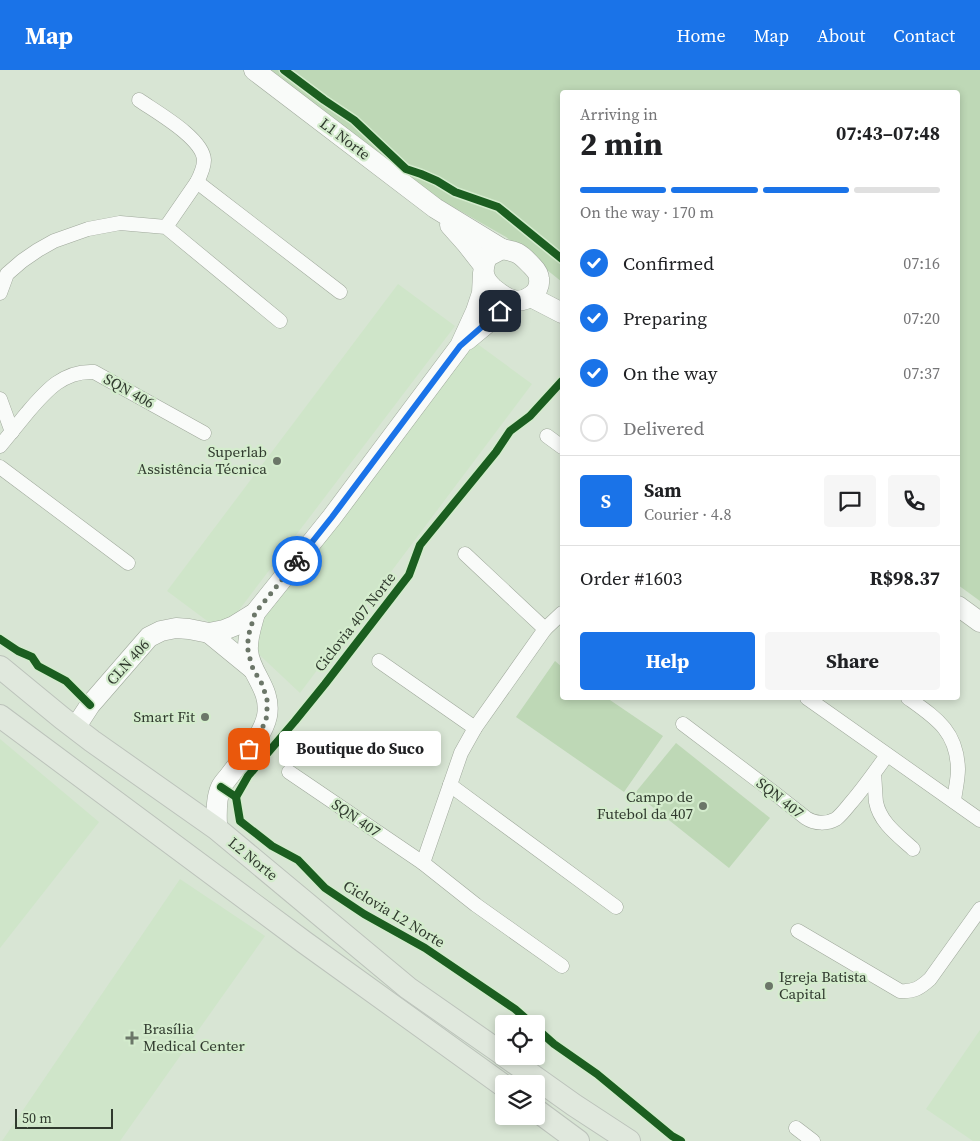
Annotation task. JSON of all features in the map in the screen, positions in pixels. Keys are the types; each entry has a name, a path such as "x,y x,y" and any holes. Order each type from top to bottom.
{"main road":[{"name":"L2 Norte","path":"3,671 92,741 217,830 408,988 495,1050"},
{"path":"0,716 304,942 495,1080"},
{"path":"238,892 255,882 260,871 258,862"},
{"name":"L2 Norte","path":"517,1065 629,1141"},
{"path":"545,1117 578,1141"}],"street":[{"name":"L1 Norte","path":"254,70 435,208 502,249"},
{"path":"139,100 197,143 204,160 197,182 166,228"},
{"path":"197,182 340,292"},
{"name":"L1 Norte","path":"435,208 466,243 483,270"},
{"path":"0,293 4,271 38,250 54,241 88,229 120,223 166,228 280,321"},
{"path":"217,830 217,800 221,787 259,737 267,716 267,699 262,684 253,669 248,652 248,637 255,613 332,517 460,346 488,321 528,292 536,270 516,253 502,249 487,256 483,270 482,292 476,311 460,346"},
{"path":"483,270 489,284 499,294 528,292 560,302"},
{"path":"528,292 560,312"},
{"name":"SQN 406","path":"0,446 49,389 62,379 84,372 94,372 204,433"},
{"path":"0,399 12,432"},
{"path":"547,436 560,446"},
{"path":"0,467 128,563"},
{"path":"465,554 545,629"},
{"path":"960,607 980,622"},
{"name":"CLN 406","path":"75,728 90,705 150,637 161,631 176,628 209,633 224,630 255,613"},
{"path":"423,863 461,753 474,728 545,629 560,615"},
{"path":"209,633 253,669"},
{"path":"378,661 474,728"},
{"path":"810,700 980,820"},
{"path":"911,700 938,720 950,734 958,770 954,801"},
{"name":"SQN 407","path":"682,724 810,821 826,823 838,818 855,799 887,755"},
{"name":"SQN 407","path":"289,772 423,863 476,905 562,966"},
{"path":"874,774 877,804 881,815 889,826 913,849"},
{"path":"450,785 616,908"},
{"path":"798,931 900,991 910,992 923,986 930,979 980,909"},
{"path":"796,1128 813,1141"}],"shaded area":[{"path":"265,70 980,70 980,601 960,586 960,90 560,90 560,280 506,237 427,192"},
{"path":"398,284 455,326 236,614 214,626 167,591"},
{"path":"472,340 532,384 300,693 251,647 257,625"},
{"path":"555,661 560,665 560,700 610,700 663,736 624,792 516,717"},
{"path":"0,739 99,822 0,948"},
{"name":"Campo de Futebol da 407","path":"676,743 770,818 729,868 635,793"},
{"name":"Brasília Medical Center","path":"180,879 265,936 120,1141 2,1141"},
{"path":"980,1030 980,1141 973,1141 926,1109"}],"cycle path":[{"path":"284,70 354,120 406,169 437,181 455,192 498,207 560,257"},
{"name":"Ciclovia 407 Norte","path":"221,787 236,797 248,776 325,684 409,575 420,545 496,452 510,431 530,416 560,383"},
{"path":"0,639 18,651 32,657 38,666 66,681 90,705"},
{"name":"Ciclovia L2 Norte","path":"236,797 240,821 272,846 298,860 325,888 364,914 425,948 522,1015"},
{"path":"545,1036 597,1074 672,1136 681,1141"}],"way so far":[{"path":"249,749 259,737 267,716 267,699 262,684 253,669 248,652 248,637 255,613 297,561"}],"place":[{"name":"Superlab Assistência Técnica","path":"277,461"},
{"name":"Smart Fit","path":"205,717"},
{"name":"Boutique do Suco","path":"249,749"},
{"name":"Campo de Futebol da 407","path":"703,806"},
{"name":"Igreja Batista Capital","path":"769,986"},
{"name":"Brasília Medical Center","path":"132,1038"}],"route":[{"path":"297,561 460,346 500,311"}]}
